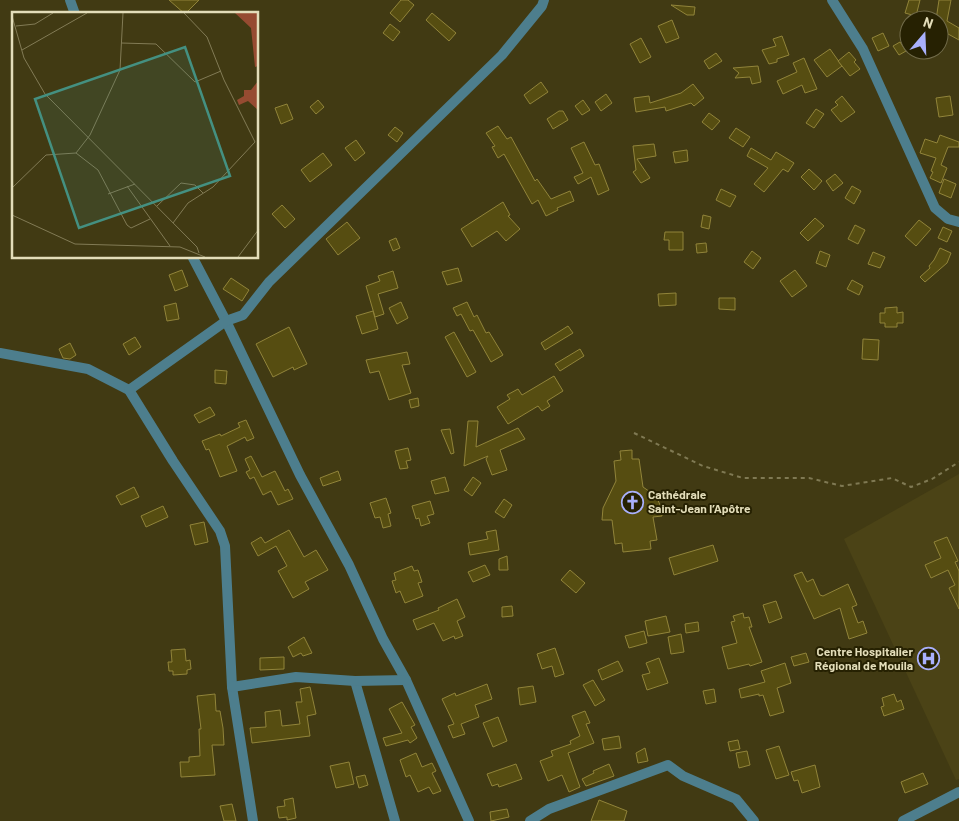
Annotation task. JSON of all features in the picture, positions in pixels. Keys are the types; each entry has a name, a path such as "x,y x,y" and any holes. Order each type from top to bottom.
{"street":[{"path":"70,0 74,12"},
{"path":"129,390 226,321 243,315 269,282 502,55 542,6 544,0"},
{"path":"832,0 863,49 935,208 948,219 959,222"},
{"path":"194,259 226,321 300,475 349,564 384,639 406,680 469,821"},
{"path":"0,353 88,369 129,390 173,462 220,531 225,546 232,687 253,821"},
{"path":"232,687 296,677 406,680"},
{"path":"355,680 395,821"},
{"path":"530,821 549,810 668,765 683,776 736,799 754,821"},
{"path":"903,821 959,792"}],"path":[{"path":"634,433 703,466 743,478 809,478 842,486 892,478 911,487 932,479 959,462"}],"shaded area":[{"name":"Centre Hospitalier Régional de Mouila","path":"959,474 959,779 956,780 844,539"}],"building":[{"path":"169,0 199,0 187,12 183,12"},
{"path":"401,0 408,0 414,5 400,22 390,13"},
{"path":"909,0 920,0 918,10 906,10"},
{"path":"939,0 951,0 949,10 938,10"},
{"path":"671,5 695,7 694,15 687,15"},
{"path":"432,13 456,33 449,41 426,20"},
{"path":"672,20 679,38 666,43 658,26"},
{"path":"949,22 959,28 959,40 949,34"},
{"path":"390,24 400,32 393,41 383,33"},
{"path":"883,33 889,46 878,51 872,38"},
{"path":"782,36 789,55 769,64 762,50 776,46 773,39"},
{"path":"641,38 651,57 640,63 630,44"},
{"path":"899,43 899,55 893,46"},
{"path":"830,49 842,66 827,77 814,60"},
{"path":"849,52 856,60 854,62 860,69 850,76 838,61"},
{"path":"716,53 722,61 709,69 704,61"},
{"path":"804,58 817,89 805,93 802,85 783,94 777,81 797,72 793,63"},
{"path":"758,66 761,82 752,84 750,77 735,78 739,73 733,68"},
{"path":"541,82 548,92 530,104 524,95"},
{"path":"693,84 704,98 694,106 691,103 666,111 665,107 636,112 634,98 649,96 650,103 681,93"},
{"path":"606,94 612,103 601,111 595,102"},
{"path":"842,96 855,112 841,122 831,110 838,105 835,102"},
{"path":"950,96 953,115 939,117 936,98"},
{"path":"318,100 324,107 316,114 310,107"},
{"path":"583,100 590,110 582,115 575,106"},
{"path":"287,104 293,119 281,124 275,108"},
{"path":"816,109 824,114 814,128 806,123"},
{"path":"559,111 563,111 568,120 553,129 547,119"},
{"path":"709,113 720,121 712,130 702,122"},
{"path":"498,126 507,139 511,137 535,181 537,179 551,199 570,191 574,201 557,208 558,210 546,216 538,200 532,204 504,154 498,158 492,147 495,146 486,133"},
{"path":"395,127 403,133 397,142 388,135"},
{"path":"736,128 750,137 743,147 729,138"},
{"path":"940,135 959,142 959,147 948,147 941,165 947,168 941,183 930,178 936,158 920,153 925,139 937,143"},
{"path":"356,140 365,153 355,161 345,148"},
{"path":"584,142 595,165 599,164 609,190 598,195 591,177 578,184 574,177 583,173 571,148"},
{"path":"654,144 656,156 637,159 650,178 641,183 633,172 636,170 633,146"},
{"path":"751,148 771,160 776,152 794,163 788,172 783,169 764,192 754,184 768,168 747,156"},
{"path":"687,150 688,161 675,163 673,152"},
{"path":"323,153 332,165 310,182 301,170"},
{"path":"809,169 822,181 814,190 801,177"},
{"path":"835,174 843,183 833,191 826,181"},
{"path":"944,179 956,184 951,198 939,193"},
{"path":"852,186 861,191 854,204 845,198"},
{"path":"721,189 736,196 730,207 716,200"},
{"path":"503,202 510,215 508,216 520,229 506,241 497,231 472,247 461,229"},
{"path":"282,205 295,219 285,228 272,214"},
{"path":"703,215 711,217 709,229 701,227"},
{"path":"815,218 824,226 808,241 800,233"},
{"path":"919,220 931,229 916,246 905,236"},
{"path":"347,222 360,238 338,255 326,239"},
{"path":"855,225 865,230 858,244 848,239"},
{"path":"943,227 952,231 947,242 938,238"},
{"path":"665,232 683,232 683,250 669,250 669,240 664,240"},
{"path":"396,238 400,248 393,251 389,241"},
{"path":"706,243 707,252 697,253 696,244"},
{"path":"940,248 951,253 947,263 925,282 920,277 930,268 929,266"},
{"path":"752,251 761,258 753,269 744,262"},
{"path":"820,251 830,255 826,267 816,263"},
{"path":"873,252 885,257 880,268 868,264"},
{"path":"458,268 462,281 447,285 442,272"},
{"path":"182,270 188,286 175,291 169,275"},
{"path":"795,270 807,286 792,297 780,281"},
{"path":"393,271 398,288 378,294 384,314 375,317 366,286 380,281 378,276"},
{"path":"231,278 249,290 242,301 223,289"},
{"path":"852,280 863,286 859,295 847,289"},
{"path":"676,293 676,305 659,306 658,294"},
{"path":"719,298 735,298 735,310 719,309"},
{"path":"401,302 408,318 397,324 389,308"},
{"path":"467,302 474,317 477,315 486,333 489,332 503,355 491,362 473,330 470,331 461,314 457,316 453,308"},
{"path":"176,303 179,319 167,321 164,306"},
{"path":"897,307 897,313 903,312 903,323 897,323 897,327 885,327 885,323 880,323 880,313 885,313 885,308"},
{"path":"373,311 378,329 362,334 356,316"},
{"path":"568,326 573,333 545,350 541,343"},
{"path":"289,327 307,364 294,370 293,367 273,377 256,344"},
{"path":"454,332 476,372 467,377 445,337"},
{"path":"135,337 141,347 129,355 123,344"},
{"path":"863,339 879,340 878,360 862,359"},
{"path":"70,343 76,355 70,359 63,358 59,349"},
{"path":"580,349 584,356 560,371 555,364"},
{"path":"407,352 410,364 402,365 411,393 389,400 379,371 370,373 366,360"},
{"path":"215,370 227,371 226,384 215,383"},
{"path":"554,376 563,391 547,401 550,406 542,411 538,406 508,424 497,407 510,399 507,395 518,389 522,395"},
{"path":"418,398 419,406 411,408 409,400"},
{"path":"210,407 215,415 199,423 194,415"},
{"path":"246,420 254,438 247,441 245,437 227,446 237,471 220,477 209,449 206,450 202,441 220,434 221,436 240,427 238,423"},
{"path":"468,421 478,421 476,447 518,428 525,439 500,450 507,470 492,475 486,459 488,456 464,466"},
{"path":"450,429 454,453 451,454 441,430"},
{"path":"408,448 411,460 406,461 408,468 400,469 395,451"},
{"name":"Cathédrale Saint-Jean l’Apôtre","path":"632,450 632,459 639,459 643,487 656,496 661,507 662,516 653,517 657,540 650,541 651,549 623,552 622,543 615,544 612,520 602,520 603,508 616,481 614,461 621,460 620,451"},
{"path":"251,456 262,477 275,471 285,491 288,489 293,499 278,505 271,491 263,495 254,477 250,479 246,472 250,470 245,459"},
{"path":"338,471 341,480 323,486 320,478"},
{"path":"445,477 449,491 435,494 431,481"},
{"path":"473,477 481,483 472,496 464,490"},
{"path":"134,487 139,497 121,505 116,496"},
{"path":"386,498 391,513 388,514 391,526 383,528 380,517 375,518 370,503"},
{"path":"504,499 512,505 504,518 495,512"},
{"path":"430,501 434,514 427,516 430,523 421,526 419,518 416,519 412,506"},
{"path":"163,506 168,517 146,527 141,516"},
{"path":"204,522 208,542 195,545 190,525"},
{"path":"289,530 304,557 316,550 328,570 305,582 309,589 293,598 278,571 287,566 276,546 258,556 251,543 261,537 265,543"},
{"path":"496,530 499,550 470,555 468,543 488,539 486,532"},
{"path":"947,537 958,561 955,562 959,571 959,609 949,588 955,585 948,570 931,578 925,565 941,558 934,542"},
{"path":"713,545 718,561 674,575 669,558"},
{"path":"507,556 508,570 499,570 499,559"},
{"path":"485,565 490,575 473,582 468,572"},
{"path":"412,566 414,571 418,570 422,582 418,583 423,596 405,603 400,591 396,593 392,581 396,580 394,573"},
{"path":"570,570 585,583 576,593 561,580"},
{"path":"802,572 807,582 813,579 820,595 823,596 848,584 857,605 852,607 858,623 863,621 867,633 849,639 840,608 814,619 794,575"},
{"path":"457,599 465,617 457,621 463,636 455,639 454,636 443,641 434,623 417,630 413,620 439,610 438,608"},
{"path":"776,601 782,618 769,623 763,605"},
{"path":"512,606 513,616 502,617 502,607"},
{"path":"743,613 744,618 749,617 752,627 749,627 762,662 728,669 722,647 737,643 731,622 735,621 733,616"},
{"path":"666,616 670,632 648,636 645,621"},
{"path":"698,622 699,631 686,633 685,624"},
{"path":"644,631 647,643 629,648 625,636"},
{"path":"681,634 684,652 671,654 668,637"},
{"path":"304,637 312,653 303,656 301,653 293,657 288,647"},
{"path":"555,648 564,674 555,677 552,666 542,669 537,654"},
{"path":"185,649 186,661 190,660 191,669 187,670 187,674 173,675 173,671 169,671 168,662 172,662 171,650"},
{"path":"806,653 809,662 794,666 791,657"},
{"path":"284,657 284,669 260,670 260,658"},
{"path":"659,658 668,683 647,690 642,675 650,673 646,663"},
{"path":"618,661 623,671 602,680 598,670"},
{"path":"785,663 791,683 777,688 784,712 770,716 763,695 759,696 759,694 741,698 739,689 765,682 761,671"},
{"path":"593,680 605,700 595,706 583,685"},
{"path":"487,684 492,699 475,705 479,717 461,724 465,734 453,738 448,726 454,724 442,699 455,693 456,696"},
{"path":"533,686 536,702 520,705 518,688"},
{"path":"310,687 316,714 307,716 310,736 252,743 250,728 266,727 265,712 280,710 282,726 300,724 296,702 302,702 300,689"},
{"path":"714,689 716,702 706,704 703,691"},
{"path":"215,694 216,711 220,711 223,728 224,745 212,745 215,775 181,777 180,762 189,762 189,757 200,756 199,729 201,729 197,696"},
{"path":"894,694 897,702 901,700 904,709 884,716 881,707 884,706 882,698"},
{"path":"402,702 415,725 411,727 417,738 410,743 408,740 386,746 383,738 402,733 389,709"},
{"path":"585,711 590,723 586,724 594,743 568,753 580,787 569,792 562,775 548,781 540,761 553,756 551,751 571,744 570,741 580,736 572,716"},
{"path":"498,717 507,741 493,747 483,723"},
{"path":"619,736 621,748 604,750 602,739"},
{"path":"738,740 740,749 730,751 728,742"},
{"path":"779,746 789,775 776,779 766,750"},
{"path":"645,748 648,761 638,763 636,753"},
{"path":"747,751 750,765 739,768 736,753"},
{"path":"416,753 422,767 432,763 436,771 432,773 441,791 433,794 429,787 418,792 410,775 406,777 400,760"},
{"path":"349,762 354,784 336,788 330,766"},
{"path":"516,764 522,779 499,787 498,784 492,786 487,774"},
{"path":"609,764 614,776 586,786 582,779 594,773 593,771"},
{"path":"815,765 820,787 802,793 798,780 794,781 791,772"},
{"path":"923,773 928,784 905,793 901,782"},
{"path":"365,775 368,785 359,788 356,777"},
{"path":"293,798 296,818 287,820 287,817 279,818 277,807 285,806 284,800"},
{"path":"599,800 627,811 624,821 591,821"},
{"path":"232,804 236,821 224,821 220,806"},
{"path":"507,809 509,817 491,821 490,812"}],"place":[{"name":"Cathédrale Saint-Jean l’Apôtre","path":"632,502"},
{"name":"Centre Hospitalier Régional de Mouila","path":"929,659"}]}
